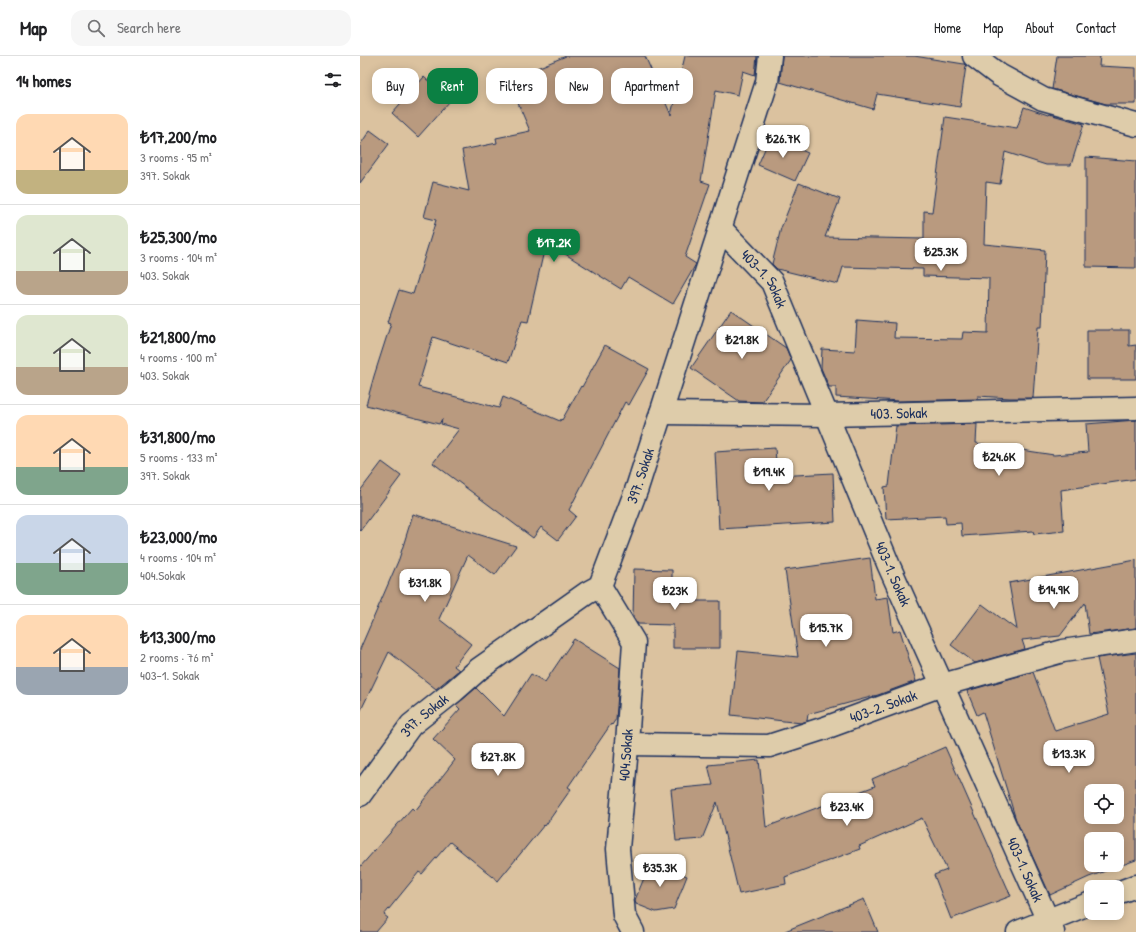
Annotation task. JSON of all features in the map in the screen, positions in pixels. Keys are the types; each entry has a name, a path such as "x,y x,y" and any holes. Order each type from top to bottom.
{"street":[{"name":"397. Sokak","path":"360,795 411,725 479,669 587,593 600,586 637,488 767,82 770,56"},
{"path":"974,56 999,75 1043,99 1136,125"},
{"name":"403-1. Sokak","path":"720,228 772,282 889,566 1050,926"},
{"name":"403. Sokak","path":"661,413 827,415 1136,408"},
{"name":"404.Sokak","path":"600,586 634,642 618,849 624,915 633,932"},
{"name":"403-2. Sokak","path":"627,744 769,746 824,728 942,685 1063,651 1136,640"},
{"path":"1124,890 1136,886"},
{"path":"1018,932 1050,926 1084,907"}],"building":[{"path":"566,56 645,56 650,68 611,68 611,104 666,104 671,115 674,104 693,104 693,68 682,68 685,56 757,56 755,75 743,71 738,95 716,90 701,181 710,184 685,257 696,264 673,304 628,277 621,289 546,242 528,321 522,320 508,362 433,337 418,387 499,408 503,397 560,421 561,419 562,420 581,386 582,387 605,345 649,369 629,405 625,402 569,510 576,516 558,540 541,527 533,538 433,463 459,429 441,424 442,419 439,424 366,405 391,323 388,322 399,290 413,294 436,220 424,217 433,182 469,191 462,150 497,143 496,138 530,131 518,104 547,104 547,68 537,68"},
{"path":"782,56 914,56 964,64 966,66 960,107 877,94 873,109 780,82"},
{"path":"1057,56 1100,56 1099,66 1136,68 1136,104 1106,104 1052,89"},
{"path":"424,77 427,80 427,104 447,104 418,137 392,113 400,104 419,104 419,83"},
{"path":"1024,107 1084,124 1071,165 1046,165 1005,152 1000,184 986,182 984,244 1045,250 1042,327 1038,327 1033,398 978,396 978,399 899,401 836,397 836,387 829,387 821,368 822,349 855,351 857,320 895,323 894,338 962,339 963,332 988,333 989,278 923,276 923,269 843,267 838,284 777,269 772,264 781,228 799,183 840,199 825,237 924,239 924,211 932,212 945,117 1017,128"},
{"path":"370,130 389,144 360,183 360,145"},
{"path":"770,137 808,153 795,181 758,165"},
{"path":"1086,157 1136,161 1136,268 1086,267"},
{"path":"731,310 786,348 791,360 762,402 739,401 691,368"},
{"path":"1087,330 1129,330 1129,346 1136,345 1136,379 1087,379"},
{"path":"1136,420 1136,479 1061,490 1064,531 1034,534 1033,531 962,536 961,523 946,524 945,516 886,519 884,487 889,486 896,426 977,424 976,443 1054,455 1088,452 1086,424"},
{"path":"775,448 777,476 833,473 835,522 719,529 715,452"},
{"path":"382,462 401,476 360,531 360,491"},
{"path":"413,514 516,546 495,575 468,555 439,619 471,644 454,666 459,670 436,689 389,652 360,712 360,649 399,559"},
{"path":"870,558 875,599 888,597 893,632 900,630 916,681 878,695 808,714 807,721 801,723 731,715 738,651 798,657 785,570"},
{"path":"1136,560 1136,628 1089,634 1085,603 1060,636 1022,640 1025,649 975,663 951,645 982,604 1017,630 1009,583"},
{"path":"634,569 672,570 672,601 720,601 720,648 673,648 673,625 638,624 633,617"},
{"path":"574,639 620,668 616,719 612,725 611,724 568,787 571,789 545,826 544,825 498,881 450,842 422,874 419,872 384,915 388,918 376,932 360,932 360,867 412,808 415,811 455,760 433,739 460,709 456,705 476,688 504,716 531,674 545,682"},
{"path":"1136,653 1136,860 1124,864 1124,832 1084,832 1084,872 1103,872 1050,895 1016,820 983,712 977,715 967,691 1033,672 1055,731 1109,714 1097,658"},
{"path":"945,747 1011,896 951,919 934,875 947,870 922,818 859,846 860,849 785,877 786,884 739,894 717,802 702,839 676,841 671,789 713,785 708,765 759,760 766,827 875,786 872,779"},
{"path":"651,861 687,876 674,909 656,912 636,904 635,900"},
{"path":"864,899 878,932 785,932 785,931"}]}
